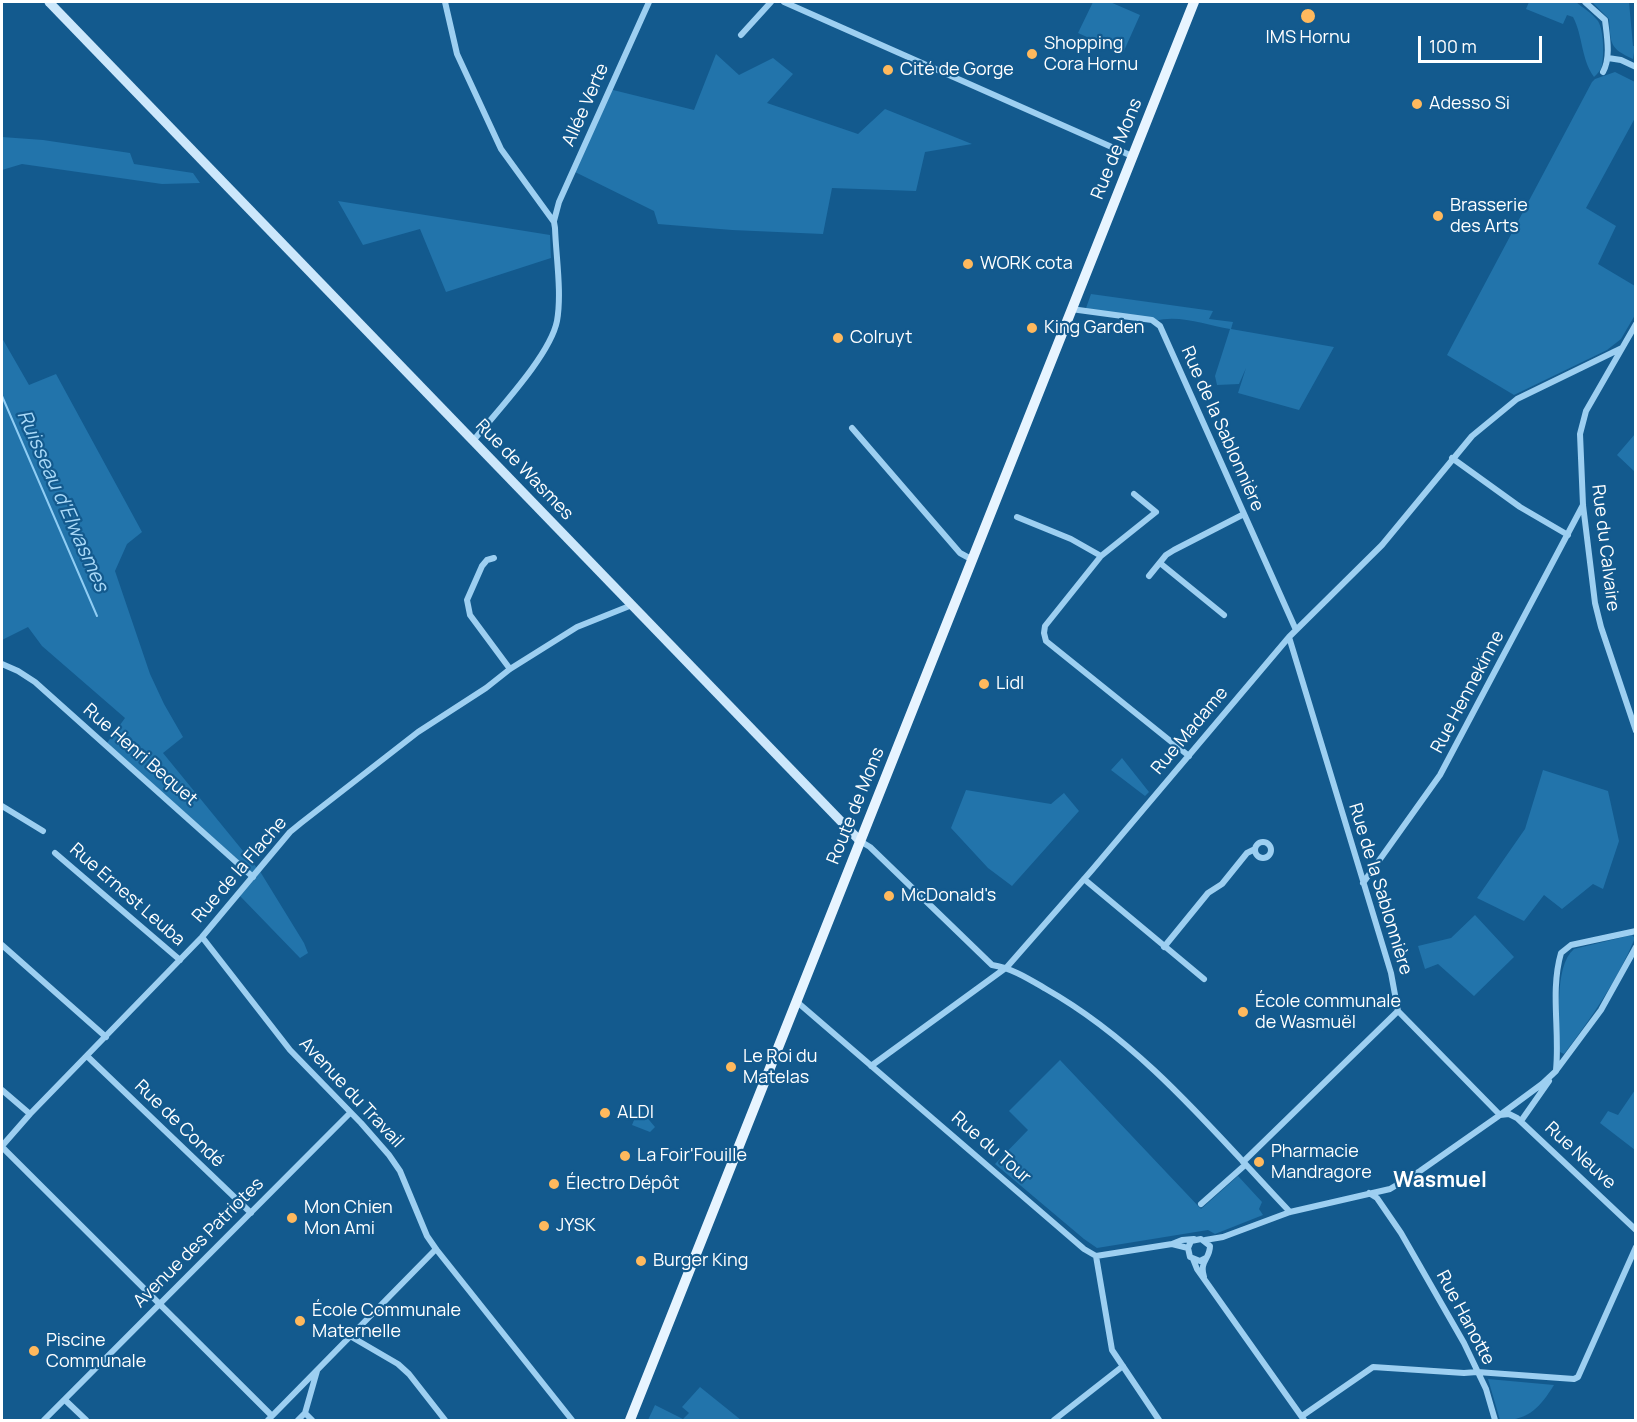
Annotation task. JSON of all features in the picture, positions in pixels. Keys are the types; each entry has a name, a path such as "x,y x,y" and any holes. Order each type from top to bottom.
{"main road":[{"name":"Rue de Mons","path":"1070,309 1194,2"},
{"name":"Route de Mons","path":"630,1420 1070,309"}],"street":[{"name":"Rue de Wasmes","path":"49,2 860,841"},
{"path":"445,2 457,54 501,149 554,222 558,312 553,334 541,356 473,441"},
{"name":"Allée Verte","path":"554,222 559,202 649,2"},
{"path":"741,35 771,2"},
{"path":"784,2 1132,156"},
{"path":"1585,2 1605,20 1608,65 1603,72"},
{"path":"1608,57 1635,67"},
{"name":"Rue de la Sablonnière","path":"1070,309 1152,320 1158,324 1296,630"},
{"path":"1623,348 1635,324"},
{"name":"Rue Madame","path":"871,1066 1006,967 1084,879 1289,637 1382,545 1472,436 1516,399 1623,348"},
{"name":"Rue du Calvaire","path":"1623,348 1586,411 1580,434 1583,505 1595,603 1635,731"},
{"path":"852,428 960,553 971,559"},
{"path":"1452,458 1520,507 1568,535"},
{"path":"1134,495 1156,512 1101,556 1045,626 1044,637 1046,641 1189,756"},
{"name":"Rue Hennekinne","path":"1363,883 1440,776 1583,505"},
{"path":"1149,576 1174,550 1244,514"},
{"path":"1017,517 1071,539 1101,556"},
{"path":"494,558 487,560 482,566 467,600 470,615 510,669"},
{"path":"1160,563 1224,615"},
{"name":"Rue de la Flache","path":"2,1147 30,1114 202,937 290,832 418,732 486,688 510,669 577,627 632,605"},
{"name":"Rue de la Sablonnière","path":"1289,637 1391,972 1398,1011"},
{"name":"Rue Henri Bequet","path":"2,664 35,682 254,877"},
{"path":"2,806 43,831"},
{"path":"860,841 870,847 992,965 1006,967 1070,1002 1128,1046 1162,1076 1290,1212"},
{"path":"1164,947 1208,893 1222,884 1247,853 1255,849"},
{"name":"Rue Ernest Leuba","path":"56,853 180,960"},
{"path":"1084,879 1204,979"},
{"path":"1159,1420 1112,1350 1096,1256 1172,1244 1182,1240 1223,1237 1290,1212 1390,1190 1500,1115 1556,1071 1558,1052 1556,997 1562,953 1571,945 1635,931"},
{"name":"Avenue du Travail","path":"202,937 290,1050 361,1123 400,1171 427,1236 436,1250 572,1420"},
{"path":"2,945 106,1038"},
{"path":"1521,1121 1601,1010 1635,947"},
{"name":"Rue du Tour","path":"796,1002 1084,1249 1096,1256"},
{"path":"1201,1204 1398,1011 1500,1115"},
{"name":"Rue de Condé","path":"87,1056 251,1213"},
{"path":"2,1090 30,1114"},
{"name":"Avenue des Patriotes","path":"44,1420 350,1113"},
{"name":"Rue Neuve","path":"1500,1115 1514,1115 1635,1230"},
{"path":"2,1147 270,1418 436,1250"},
{"name":"Rue Hanotte","path":"1369,1193 1377,1198 1401,1233 1464,1343 1486,1389 1495,1420"},
{"path":"1206,1280 1202,1267 1210,1248 1223,1237"},
{"path":"1194,1239 1188,1248 1189,1255 1197,1269 1303,1418 1373,1366 1464,1374 1477,1372 1574,1379 1578,1377 1635,1247"},
{"path":"1205,1240 1210,1248"},
{"path":"1172,1244 1188,1248"},
{"path":"1193,1259 1200,1261 1206,1258"},
{"path":"350,1336 398,1364 409,1374 445,1420"},
{"path":"1054,1420 1122,1365"},
{"path":"298,1420 305,1413 317,1370"},
{"path":"65,1400 86,1420"},
{"path":"305,1413 312,1420"}],"shaded area":[{"path":"1093,2 1110,2 1140,15 1123,53 1078,33"},
{"path":"1529,2 1576,2 1596,18 1601,31 1603,55 1601,68 1594,77 1587,63 1573,17 1567,15 1563,24 1526,9"},
{"path":"1592,2 1629,2 1633,46 1635,46 1633,59 1615,48 1611,40 1609,19"},
{"path":"716,54 739,75 773,58 793,74 767,103 858,134 885,109 972,144 925,152 916,191 832,188 823,234 658,224 654,211 573,171 609,89 694,110"},
{"path":"1615,72 1635,82 1635,118 1586,208 1616,226 1598,264 1635,286 1635,315 1621,339 1607,350 1514,395 1447,355 1592,82"},
{"path":"2,137 43,140 130,153 134,164 193,173 200,183 162,184 22,164 2,170"},
{"path":"338,201 550,235 551,258 446,292 420,229 363,245"},
{"path":"1091,294 1213,311 1209,319 1233,322 1231,329 1334,347 1299,410 1238,393 1246,368 1239,384 1217,385 1215,376 1230,329 1183,319 1155,321 1085,311"},
{"path":"2,338 29,385 56,374 142,532 127,544 115,571 150,674 183,737 163,753 261,873 304,943 308,953 300,958 240,896 256,876 107,743 125,718 42,646 28,627 2,640"},
{"path":"1635,434 1635,472 1617,455"},
{"path":"1122,758 1149,792 1145,796 1111,770"},
{"path":"1543,770 1608,791 1619,841 1603,889 1593,884 1562,909 1544,895 1524,921 1477,898 1525,829"},
{"path":"966,790 1051,804 1064,793 1079,811 1012,886 988,868 951,828"},
{"path":"1475,915 1514,957 1474,996 1438,964 1425,969 1418,946 1451,938"},
{"path":"1632,935 1635,938 1628,954 1603,998 1564,1054 1560,1052 1560,982 1567,957 1574,949"},
{"path":"1060,1060 1201,1209 1238,1176 1262,1202 1259,1209 1263,1215 1215,1234 1208,1230 1097,1248 1084,1239 995,1164 1028,1130 1009,1111"},
{"path":"1635,1090 1636,1150 1600,1123 1608,1111 1618,1115"},
{"path":"639,1108 655,1127 650,1132 632,1125"},
{"path":"1488,1379 1554,1385 1533,1411 1519,1418 1500,1420"},
{"path":"700,1387 741,1420 648,1420 655,1405 683,1419 689,1413 682,1407"}],"waterway":[{"name":"Ruisseau d'Elwasmes","path":"2,396 97,616"}],"place":[{"name":"IMS Hornu","path":"1308,16"},
{"name":"Shopping Cora Hornu","path":"1032,54"},
{"name":"Cité de Gorge","path":"888,70"},
{"name":"Adesso Si","path":"1417,104"},
{"name":"Brasserie des Arts","path":"1438,216"},
{"name":"WORK cota","path":"968,264"},
{"name":"King Garden","path":"1032,328"},
{"name":"Colruyt","path":"838,338"},
{"name":"Lidl","path":"984,684"},
{"name":"McDonald's","path":"889,896"},
{"name":"École communale de Wasmuël","path":"1243,1012"},
{"name":"Le Roi du Matelas","path":"731,1067"},
{"name":"ALDI","path":"605,1113"},
{"name":"La Foir'Fouille","path":"625,1156"},
{"name":"Pharmacie Mandragore","path":"1259,1162"},
{"name":"Électro Dépôt","path":"554,1184"},
{"name":"Mon Chien Mon Ami","path":"292,1218"},
{"name":"JYSK","path":"544,1226"},
{"name":"Burger King","path":"641,1261"},
{"name":"École Communale Maternelle","path":"300,1321"},
{"name":"Piscine Communale","path":"34,1351"}],"district":[{"name":"Wasmuel","path":"1440,1181"}]}
